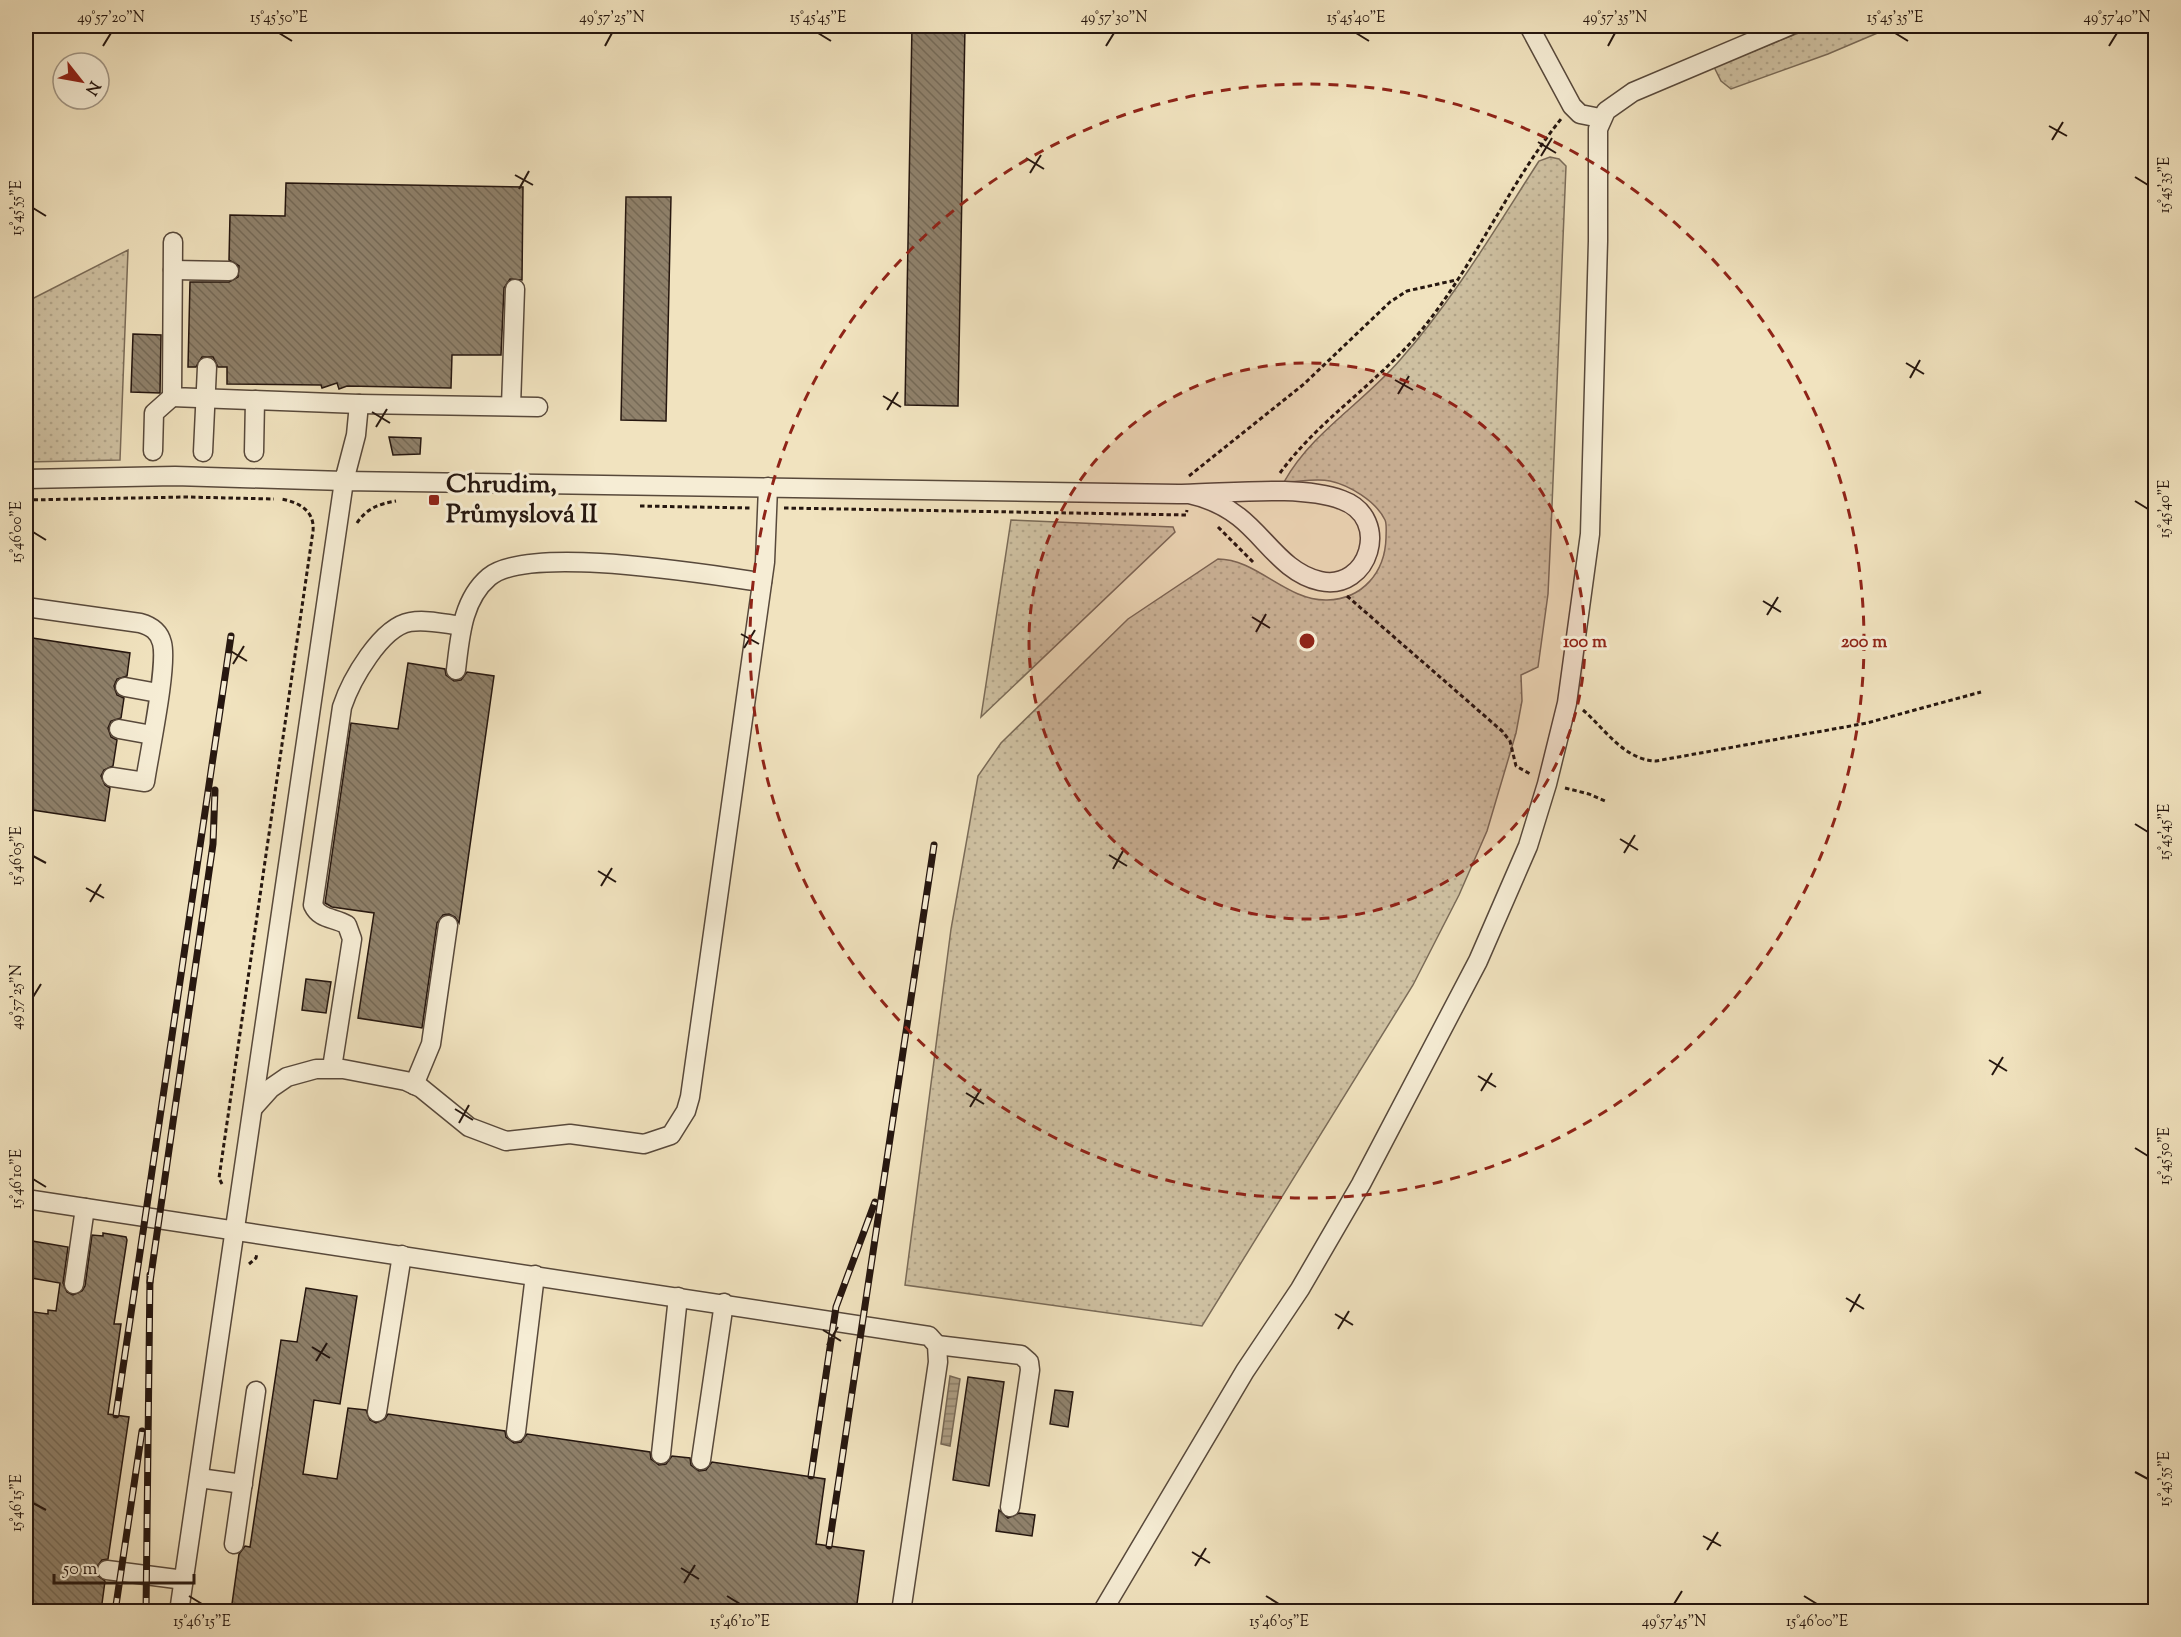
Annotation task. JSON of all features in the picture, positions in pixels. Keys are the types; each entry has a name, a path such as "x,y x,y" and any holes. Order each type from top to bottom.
{"street":[{"path":"1529,26 1572,106 1581,114 1600,118"},
{"path":"1102,1611 1245,1371 1326,1246 1406,1102 1502,910 1555,786 1590,534 1598,241 1597,144 1600,118 1613,104 1633,92 1789,26"},
{"path":"172,398 173,242"},
{"path":"173,270 229,271"},
{"path":"511,406 514,289"},
{"path":"203,452 207,367"},
{"path":"153,452 154,413 172,398 538,407"},
{"path":"254,452 255,400"},
{"path":"179,1611 344,481 356,435 359,404"},
{"path":"26,479 175,476 344,481 1184,494 1266,492 1326,495 1348,502 1363,514 1371,534 1368,555 1354,573 1332,582 1322,582 1298,572 1239,517 1217,503 1184,494"},
{"path":"253,1108 271,1088 287,1077 316,1068 332,1068 379,1075 414,1084 469,1127 506,1141 570,1134 644,1144 671,1135 679,1124 690,1097 762,582 768,529 768,487"},
{"path":"456,670 462,626 474,595 490,577 508,567 525,564 639,566 762,582"},
{"path":"26,607 150,626 158,632 163,649 145,782 112,777"},
{"path":"332,1068 352,939 347,925 322,916 317,913 313,905 342,707 354,678 384,638 399,625 420,621 462,626"},
{"path":"125,687 158,693"},
{"path":"119,729 152,735"},
{"path":"414,1084 431,1044 448,925"},
{"path":"26,1199 912,1331 929,1336 937,1345 938,1362 901,1611"},
{"path":"74,1284 85,1208"},
{"path":"377,1412 402,1255"},
{"path":"516,1432 535,1275"},
{"path":"661,1454 678,1296"},
{"path":"701,1460 724,1303"},
{"path":"937,1345 1021,1355 1029,1362 1010,1507"},
{"path":"234,1544 256,1390"},
{"path":"199,1478 243,1484"},
{"path":"107,1570 184,1580"}],"path":[{"path":"1266,492 1302,446 1423,328 1456,280 1515,182 1572,106"},
{"path":"1184,494 1193,472 1304,384 1390,302 1407,291 1456,280"},
{"path":"26,501 186,497 281,499 301,506 314,522 219,1178 224,1186 241,1190"},
{"path":"1186,515 1193,516"},
{"path":"1213,522 1254,563"},
{"path":"1332,582 1412,655 1502,730 1510,741 1518,769 1555,786 1589,794 1605,801"},
{"path":"1567,703 1585,712 1629,753 1641,759 1656,761 1867,723 1981,692"}],"shaded area":[{"path":"1816,26 1894,26 1828,54 1731,89 1721,81 1714,67"},
{"path":"1550,157 1559,159 1566,166 1548,594 1538,667 1521,675 1522,701 1516,733 1487,831 1459,895 1413,985 1202,1326 905,1285 951,929 978,776 1001,743 1128,619 1218,559 1246,566 1312,599 1327,600 1351,595 1370,581 1381,562 1386,538 1386,522 1375,506 1353,490 1330,481 1284,482 1296,464 1323,433 1386,376 1420,337 1473,263 1539,161"},
{"path":"128,250 120,460 26,462 26,302"},
{"path":"1011,520 1173,527 1175,532 981,717"},
{"path":"950,1376 960,1379 950,1446 941,1444"}],"building":[{"path":"912,26 965,26 958,406 905,405"},
{"path":"286,183 523,187 522,280 510,279 504,288 501,355 452,355 451,388 347,386 339,389 337,383 322,388 321,385 227,384 227,367 218,367 213,357 202,357 196,367 188,367 190,282 229,282 238,277 239,266 229,260 230,215 285,216"},
{"path":"626,197 671,197 666,421 621,420"},
{"path":"133,334 161,335 160,393 131,392"},
{"path":"389,437 421,438 420,454 393,455"},
{"path":"26,637 130,653 127,676 117,679 114,686 117,695 124,698 121,718 111,721 108,728 111,737 117,740 113,766 104,770 101,776 105,785 110,788 105,821 26,809"},
{"path":"408,663 445,669 446,675 454,681 461,680 467,672 494,676 459,923 449,914 443,915 437,923 422,1028 358,1018 374,913 332,907 325,903 351,723 398,729"},
{"path":"306,979 331,982 326,1013 302,1010"},
{"path":"103,1233 126,1237 127,1240 114,1324 121,1324 108,1414 129,1417 108,1559 102,1560 96,1568 97,1575 105,1581 101,1611 26,1611 26,1311 48,1314 48,1310 56,1311 60,1283 26,1277 26,1240 68,1247 63,1283 67,1292 73,1295 82,1291 85,1286 92,1235 103,1236"},
{"path":"306,1288 357,1296 340,1404 314,1400 303,1474 337,1479 348,1408 366,1410 370,1420 376,1423 385,1419 388,1414 505,1431 506,1437 514,1443 521,1442 527,1434 650,1452 651,1459 659,1465 666,1464 672,1456 690,1458 691,1465 699,1471 706,1470 712,1462 825,1479 816,1544 864,1551 856,1611 231,1611 239,1554 245,1546 250,1547 281,1340 297,1342"},
{"path":"968,1377 1004,1382 989,1486 953,1480"},
{"path":"1055,1390 1073,1392 1068,1427 1050,1424"},
{"path":"999,1510 1008,1518 1019,1513 1035,1515 1032,1536 996,1531"}],"railway":[{"path":"116,1415 231,636"},
{"path":"150,1282 213,844 215,790"},
{"path":"829,1546 934,845"},
{"path":"811,1476 836,1307 875,1202"},
{"path":"146,1612 150,1275"},
{"path":"115,1612 142,1431"}],"place":[{"name":"Chrudim, Průmyslová II","path":"434,500"}]}
